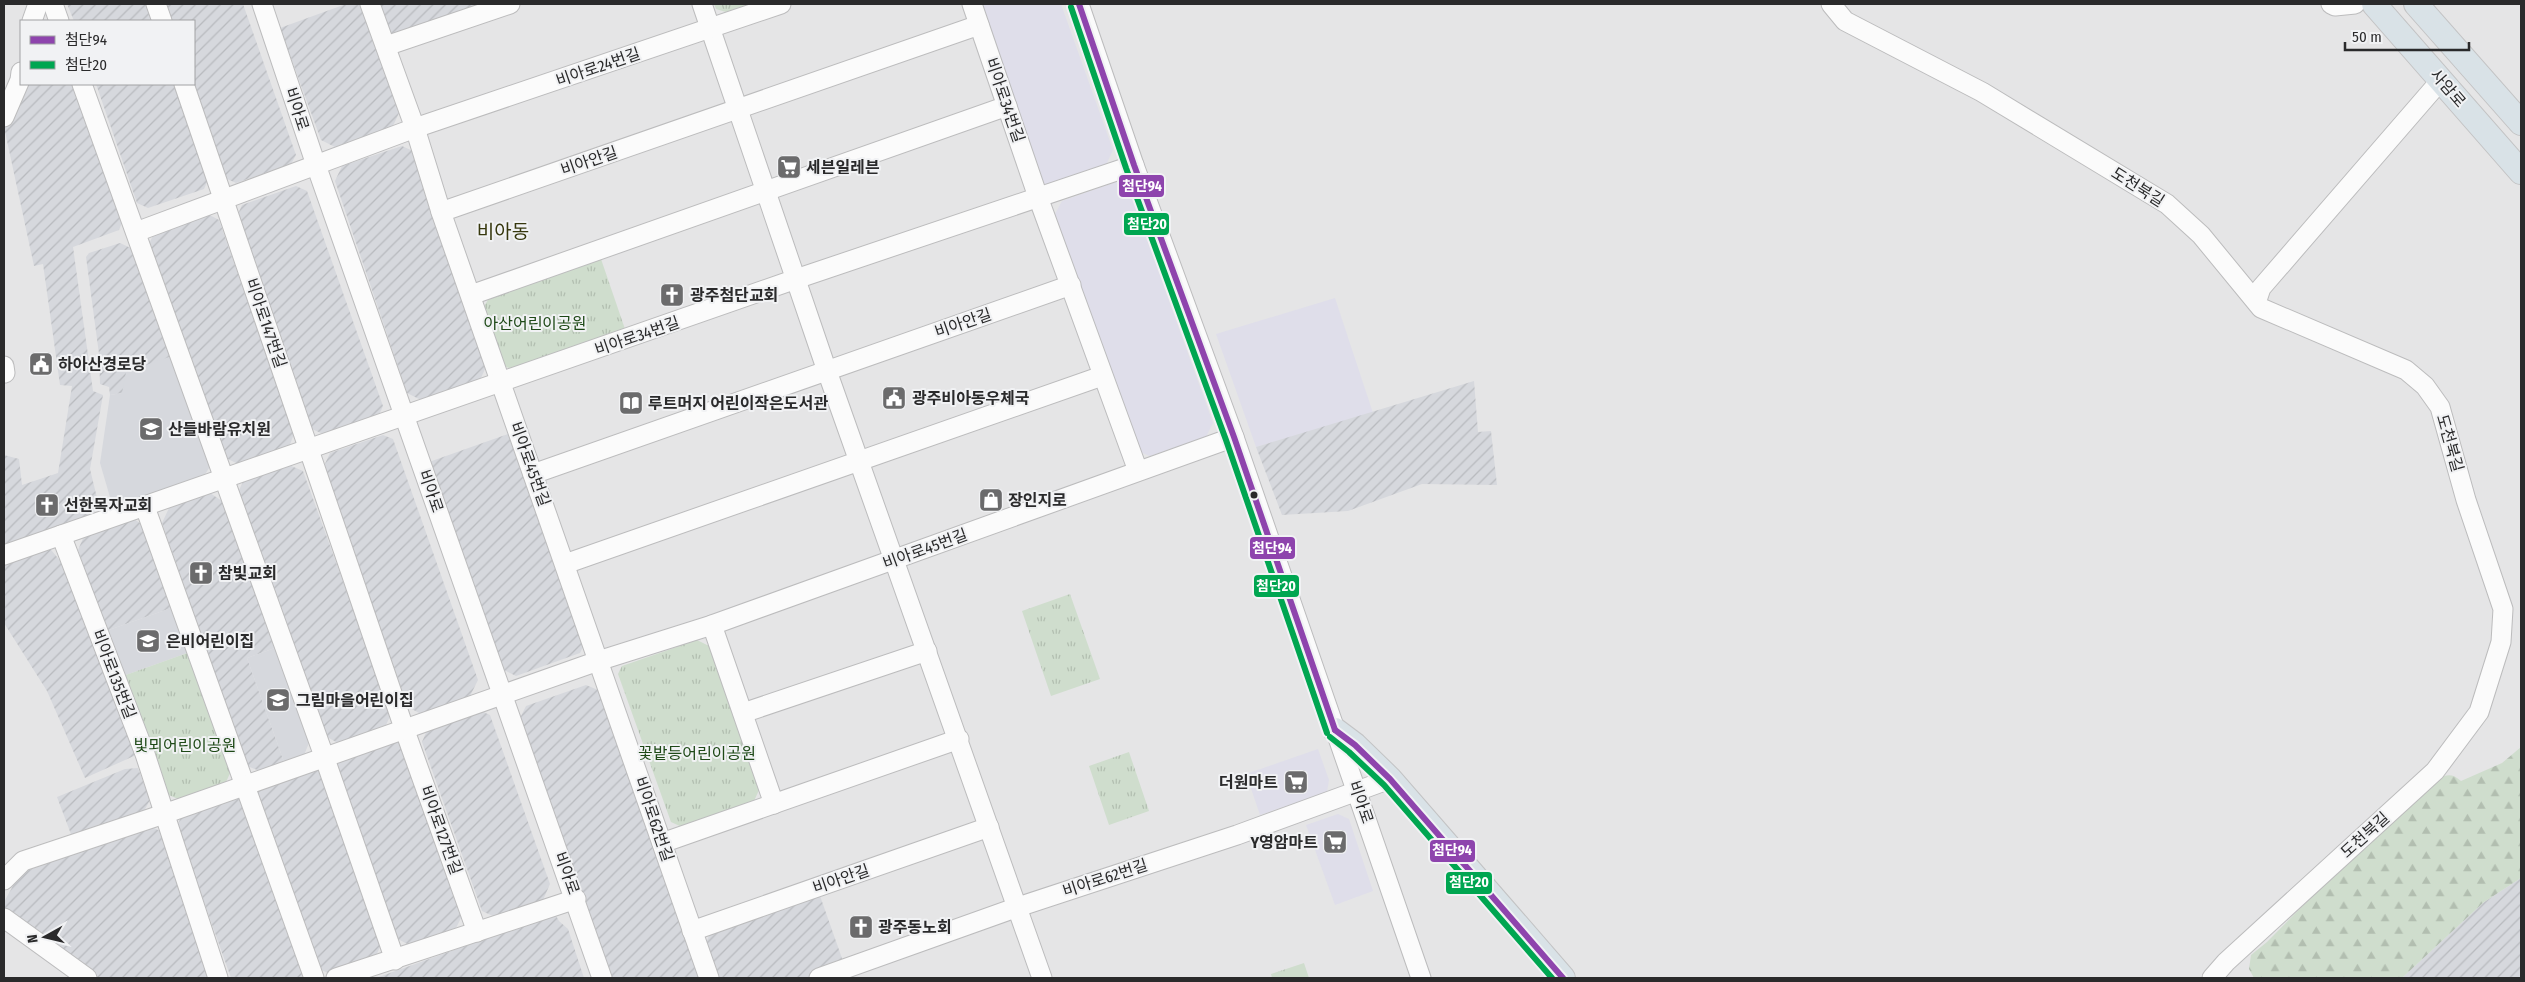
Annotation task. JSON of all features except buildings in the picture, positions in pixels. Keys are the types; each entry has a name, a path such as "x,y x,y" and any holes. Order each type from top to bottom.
{"main road":[{"name":"사암로","path":"2374,4 2521,172"},
{"name":"사암로","path":"2416,4 2521,124"},
{"path":"1335,730 1390,779 1564,978"}],"street":[{"path":"32,20 38,4"},
{"path":"53,4 59,20"},
{"path":"156,4 162,20"},
{"name":"비아로","path":"262,4 316,165 502,695 576,899 602,978"},
{"path":"370,4 415,128 441,212 471,295 766,193 1007,106"},
{"path":"386,46 510,4"},
{"path":"702,4 827,371 1042,978"},
{"name":"비아로24번길","path":"316,165 415,128 781,4"},
{"name":"비아로34번길","path":"972,4 1038,197"},
{"name":"비아로","path":"1078,4 1134,165 1234,436 1421,978"},
{"name":"도천북길","path":"1831,4 1845,22 1982,92 2167,204 2201,235 2257,300 2261,308 2406,370 2425,386 2440,407 2466,500 2494,577 2503,609 2502,642 2479,712 2435,771 2230,970 2212,978"},
{"path":"2331,4 2335,6 2355,4"},
{"name":"비아안길","path":"441,212 980,25"},
{"path":"4,117 20,80"},
{"path":"2257,300 2261,288 2441,80"},
{"path":"82,85 225,478 395,960"},
{"name":"비아로147번길","path":"184,85 308,448"},
{"path":"136,232 223,198 316,165"},
{"name":"비아로34번길","path":"405,416 501,384 796,279 1134,165"},
{"path":"1038,197 1138,471"},
{"name":"비아안길","path":"533,474 1071,285"},
{"name":"비아로45번길","path":"471,295 598,661"},
{"path":"565,564 1102,376"},
{"path":"4,555 144,508 308,448 405,416"},
{"name":"비아로45번길","path":"502,695 895,560 1234,436"},
{"path":"308,448 404,728"},
{"path":"144,508 314,978"},
{"name":"비아로135번길","path":"61,536 145,754 164,814"},
{"path":"712,624 774,804"},
{"path":"743,713 927,651"},
{"name":"비아로62번길","path":"598,661 709,978"},
{"path":"4,880 23,861 164,814 324,756 502,695"},
{"name":"비아로127번길","path":"404,728 477,932"},
{"path":"662,843 959,740"},
{"name":"비아로62번길","path":"820,978 1018,907 1237,835 1390,779"},
{"path":"164,814 218,978"},
{"name":"비아안길","path":"692,931 989,826"},
{"path":"336,978 576,899"},
{"path":"4,918 86,978"}],"shaded area":[{"path":"67,4 146,4 152,20 74,20"},
{"path":"164,4 243,4 296,155 291,164 236,183 225,178 194,85 195,20 170,20"},
{"path":"346,4 360,4 399,113 393,126 335,147 321,140 280,28"},
{"path":"378,4 493,4 400,36 388,32"},
{"path":"977,4 1061,4 1113,150 1106,165 1047,185 1039,181"},
{"path":"26,85 77,85 124,218 119,230 73,247 93,391 103,395 90,469 98,502 91,520 4,548 4,455 19,459 22,485 58,473 72,386 60,385 43,264 34,266 4,127"},
{"path":"96,85 174,85 208,180 204,189 148,208 137,203"},
{"path":"402,146 413,151 486,367 480,380 421,400 407,393 335,181 342,166"},
{"path":"1116,182 1128,187 1213,423 1206,437 1150,456 1137,451 1055,214 1062,201"},
{"path":"296,186 307,191 383,406 379,415 323,434 312,429 237,216 242,205"},
{"path":"206,213 219,220 294,434 289,447 238,464 224,457 149,244 155,231"},
{"path":"120,243 135,250 172,356 122,393 110,395 109,387 100,384 99,354 86,257 89,253"},
{"path":"1335,298 1373,413 1256,447 1216,334"},
{"name":"산들바람유치원","path":"172,356 211,465 202,479 123,507 112,504 100,463 110,395 122,393 126,372"},
{"path":"1474,381 1478,432 1491,431 1497,485 1422,484 1348,511 1282,515 1256,447"},
{"path":"508,434 583,647 580,653 516,676 502,669 429,462"},
{"path":"383,435 393,439 478,680 470,696 421,714 408,707 323,468 330,453"},
{"path":"289,465 303,471 391,714 386,725 338,743 327,737 238,492 243,482"},
{"path":"210,493 225,503 275,648 247,658 284,762 260,771 247,766 162,523 169,508"},
{"path":"132,518 145,526 174,607 106,631 78,550 84,536"},
{"path":"47,545 62,563 137,750 134,756 85,778 47,691 4,623 4,561"},
{"name":"은비어린이집","path":"174,607 190,652 123,676 106,631"},
{"name":"그림마을어린이집","path":"275,648 309,743 304,755 284,762 247,658"},
{"path":"586,685 598,690 699,978 610,978 519,720 526,706"},
{"path":"481,711 490,715 550,884 543,900 495,917 482,911 422,742 427,730"},
{"path":"395,739 404,743 464,912 456,928 409,945 396,938 335,770 341,758"},
{"path":"1318,749 1329,780 1327,792 1260,815 1246,774"},
{"path":"314,767 323,771 383,940 376,956 328,973 317,968 256,795 260,786"},
{"path":"138,768 150,800 143,813 72,837 57,797 125,769"},
{"path":"235,797 244,802 305,970 301,978 231,978 177,826 181,817"},
{"path":"1338,814 1349,819 1373,891 1335,905 1306,825"},
{"path":"152,827 162,832 210,978 97,978 4,908 4,902 20,873"},
{"path":"2521,878 2521,978 2402,978 2484,902"},
{"path":"819,893 844,964 805,978 717,978 705,945 711,931"},
{"path":"555,914 559,921 568,929 584,978 376,978"}],"green space":[{"path":"714,4 749,4 726,12 716,9"},
{"name":"아산어린이공원","path":"601,259 626,332 514,371 501,364 482,310 489,298"},
{"path":"1070,594 1100,679 1051,696 1022,611"},
{"name":"꽃밭등어린이공원","path":"697,640 709,646 760,788 754,801 682,827 671,822 618,674 622,666"},
{"name":"빛뫼어린이공원","path":"190,652 232,769 226,782 178,799 164,793 123,676"},
{"path":"2521,747 2521,878 2484,902 2402,978 2254,978 2249,969 2251,955 2267,942 2351,857 2439,778 2450,775 2461,781 2502,763"},
{"path":"1129,752 1149,811 1109,825 1089,766"},
{"path":"1304,963 1309,978 1272,978 1271,974"}],"transit line":[{"name":"첨단94","path":"1079,4 1134,165 1234,437 1335,730"},
{"name":"첨단20","path":"1071,7 1126,168 1226,440 1327,733"},
{"name":"첨단94","path":"1335,730 1355,745 1390,779 1563,978"},
{"name":"첨단20","path":"1330,737 1384,785 1552,978"}],"place":[{"name":"세븐일레븐","path":"789,167"},
{"name":"광주첨단교회","path":"672,295"},
{"name":"하아산경로당","path":"41,364"},
{"name":"광주비아동우체국","path":"894,398"},
{"name":"루트머지 어린이작은도서관","path":"631,403"},
{"name":"산들바람유치원","path":"151,429"},
{"name":"장인지로","path":"991,500"},
{"name":"선한목자교회","path":"47,505"},
{"name":"참빛교회","path":"201,573"},
{"name":"은비어린이집","path":"148,641"},
{"name":"그림마을어린이집","path":"278,700"},
{"name":"더원마트","path":"1296,782"},
{"name":"Y영암마트","path":"1335,842"},
{"name":"광주동노회","path":"861,927"}],"district":[{"name":"비아동","path":"503,231"}]}
